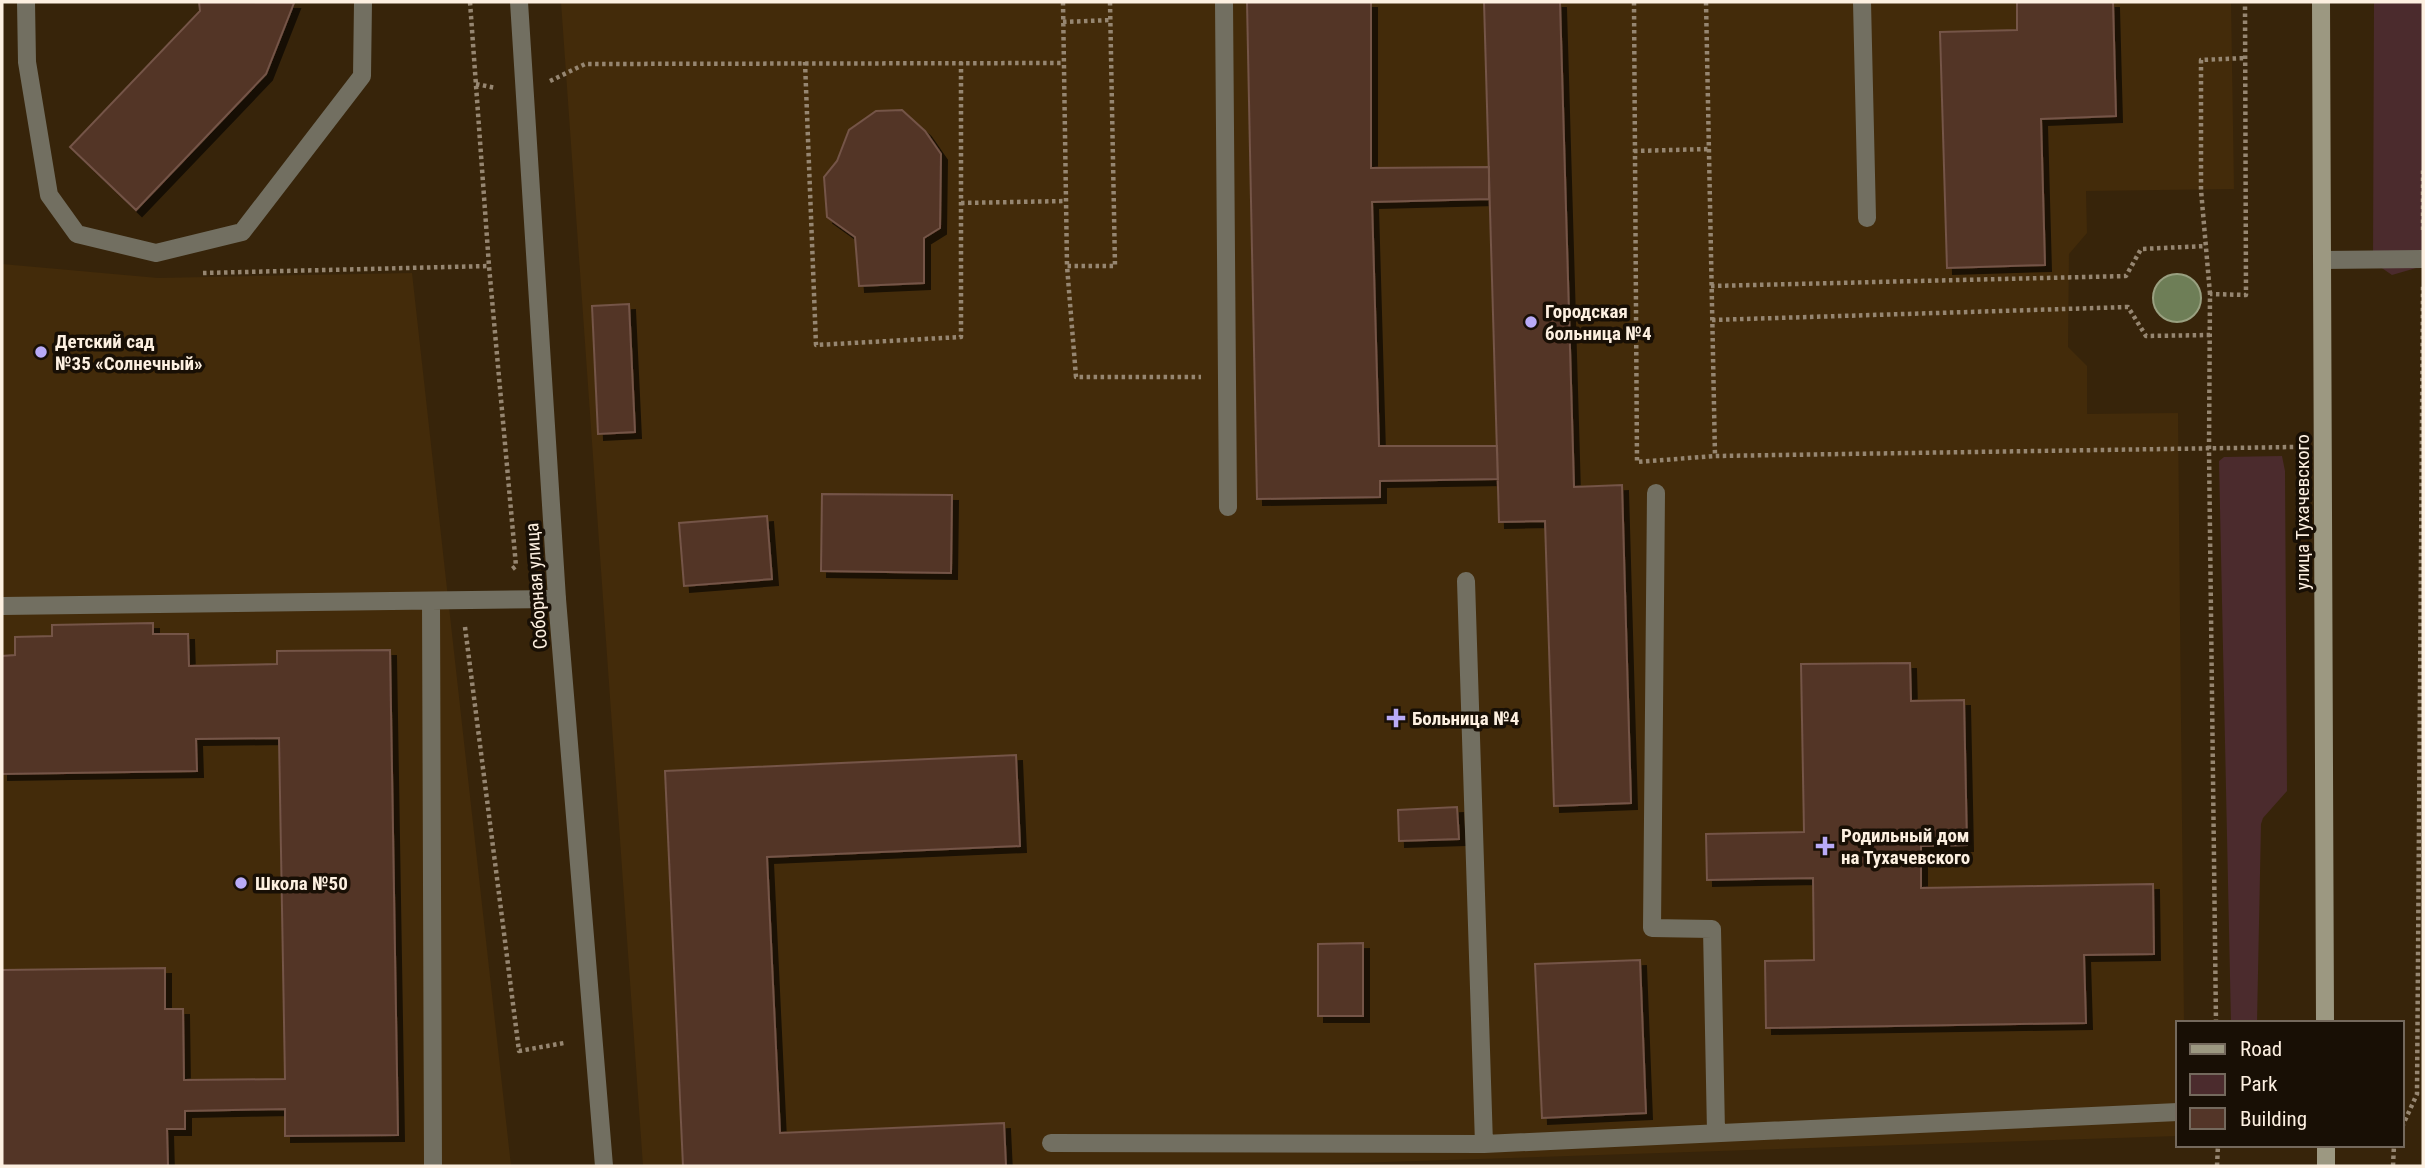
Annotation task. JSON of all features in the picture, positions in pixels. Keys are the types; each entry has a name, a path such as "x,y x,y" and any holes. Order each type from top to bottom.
{"main road":[{"name":"улица Тухачевского","path":"2321,2 2325,1021"},
{"path":"2326,1147 2326,1166"}],"street":[{"path":"26,2 27,62 49,195 77,234 156,253 242,232 362,76 363,2"},
{"name":"Соборная улица","path":"519,2 557,600 604,1166"},
{"path":"1224,2 1228,508"},
{"path":"1862,2 1867,218"},
{"path":"2322,260 2423,259"},
{"path":"1656,493 1652,928 1712,929 1716,1132"},
{"path":"1466,581 1484,1144"},
{"path":"2,606 557,600"},
{"path":"431,601 433,1166"},
{"path":"1051,1143 1484,1144 2176,1112"}],"path":[{"path":"1062,2 1067,266 1076,377 1227,377"},
{"path":"1067,266 1115,266 1110,2"},
{"path":"1634,2 1637,462 1715,456 2209,450 2323,446"},
{"path":"1706,2 1715,456"},
{"path":"2210,294 2246,295 2245,2"},
{"path":"1063,22 1111,20"},
{"path":"2216,1021 2209,450 2210,294 2202,190 2201,60 2246,58"},
{"path":"805,62 816,345 961,337 961,62"},
{"path":"585,64 1064,63"},
{"path":"1634,151 1709,149"},
{"path":"2404,1123 2417,1094 2423,168"},
{"path":"961,203 1066,201"},
{"path":"1712,286 2126,276 2141,249 2206,247"},
{"path":"195,273 489,266"},
{"path":"1712,320 2128,307 2146,336 2210,335"},
{"path":"2217,1147 2217,1166"},
{"path":"2393,1166 2394,1147"}],"shaded area":[{"name":"Больница №4","path":"561,2 2231,2 2234,189 2086,191 2087,233 2069,254 2068,347 2087,366 2087,414 2178,413 2184,1021 2176,1021 2176,1136 1263,1166 643,1166"},
{"name":"Школа №50","path":"2,264 158,278 412,273 511,1166 2,1166"},
{"path":"2177,274 2186,275 2194,281 2200,289 2200,307 2194,315 2186,321 2177,322 2168,321 2160,315 2154,307 2153,298 2154,289 2160,281 2168,275"}],"green space":[{"path":"2374,2 2423,2 2423,266 2392,275 2373,262"},
{"path":"2282,456 2285,471 2287,791 2263,818 2261,824 2257,1021 2231,1021 2219,461 2224,457"}],"building":[{"path":"199,2 294,3 266,74 136,210 70,147 200,11"},
{"path":"1247,2 1371,2 1371,168 1489,167 1489,199 1372,202 1379,446 1497,446 1498,479 1380,481 1380,497 1257,499"},
{"name":"Городская больница №4","path":"1484,2 1560,2 1574,487 1622,485 1631,803 1554,806 1545,521 1499,522"},
{"path":"2017,2 2113,2 2116,116 2041,119 2045,265 1947,268 1940,32 2017,30"},
{"path":"902,110 925,131 941,154 940,228 924,238 924,283 859,286 855,237 827,217 824,177 837,161 849,130 876,111"},
{"path":"629,304 635,432 598,434 592,306"},
{"path":"822,494 952,495 951,573 821,571"},
{"path":"767,516 772,579 684,586 679,523"},
{"path":"153,623 153,634 188,634 189,666 277,664 277,651 390,650 398,1135 285,1136 285,1109 185,1111 185,1129 167,1129 168,1166 2,1166 2,970 165,968 165,1009 183,1009 184,1080 285,1079 279,738 196,739 197,771 2,774 2,656 15,655 15,637 52,636 52,625"},
{"name":"Родильный дом на Тухачевского","path":"1910,663 1911,701 1964,700 1967,845 1921,846 1921,888 2153,884 2154,954 2084,955 2086,1023 1766,1028 1765,961 1814,960 1813,878 1707,880 1706,834 1804,832 1801,664"},
{"path":"1016,755 1020,846 767,857 780,1133 1004,1123 1006,1166 683,1166 665,771"},
{"path":"1457,807 1459,839 1399,841 1398,810"},
{"path":"1363,943 1363,1016 1318,1016 1318,944"},
{"path":"1640,960 1646,1113 1542,1118 1535,964"}],"place":[{"name":"Городская больница №4","path":"1531,322"},
{"name":"Детский сад №35 «Солнечный»","path":"41,352"},
{"name":"Больница №4","path":"1396,718"},
{"name":"Родильный дом на Тухачевского","path":"1825,846"},
{"name":"Школа №50","path":"241,883"}]}
